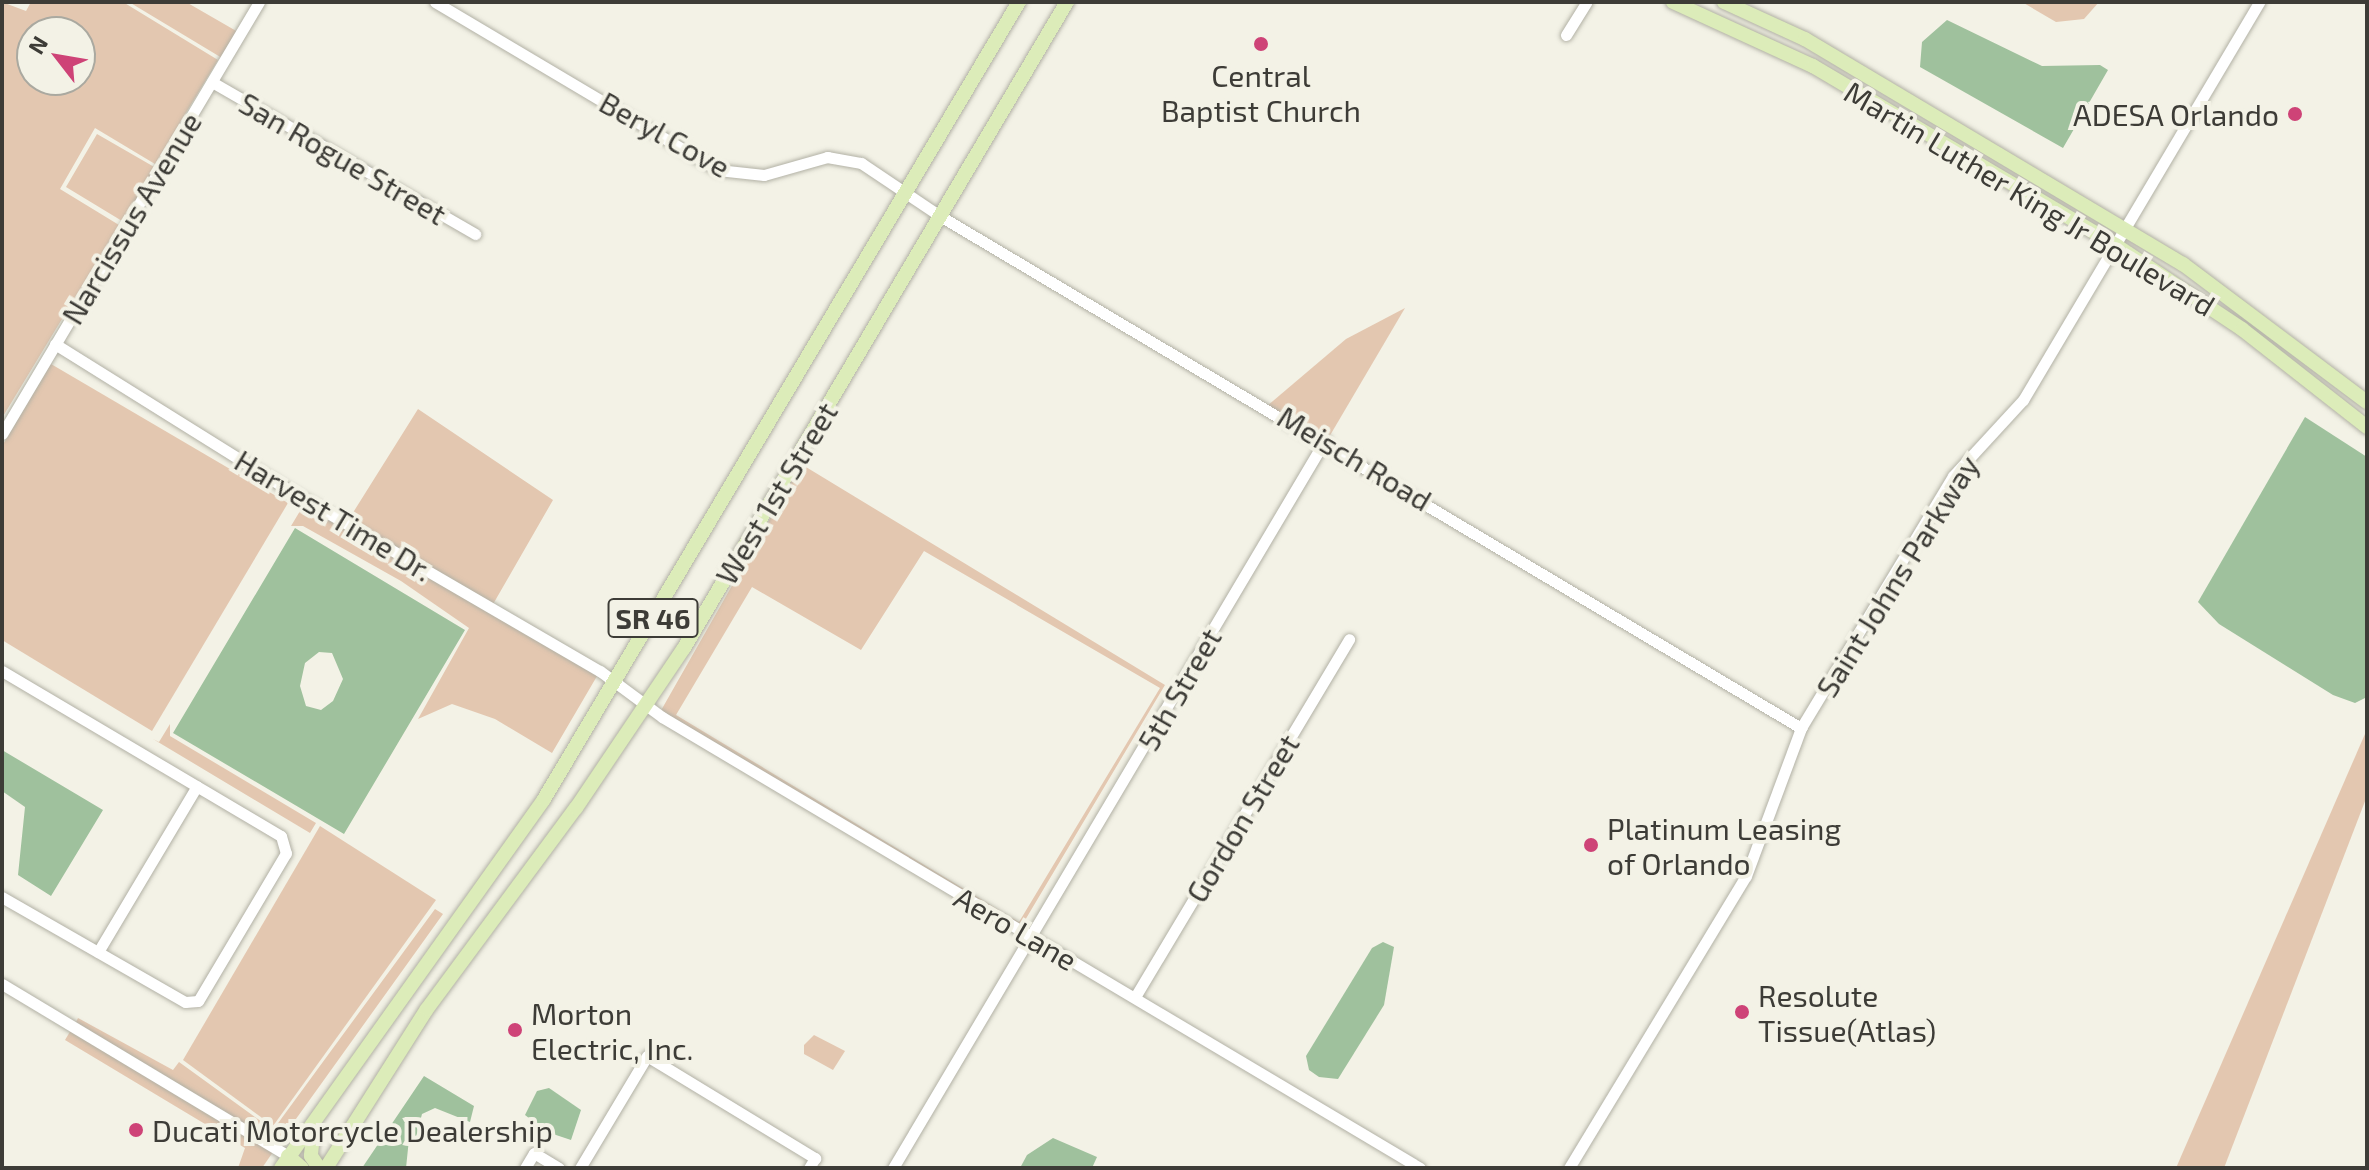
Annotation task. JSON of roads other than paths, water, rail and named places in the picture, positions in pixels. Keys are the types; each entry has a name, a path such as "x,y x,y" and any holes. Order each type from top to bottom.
{"main road":[{"name":"West 1st Street","path":"284,1162 527,825 1019,2"},
{"name":"West 1st Street","path":"326,1168 418,1022 646,706 1067,2"},
{"name":"Martin Luther King Jr Boulevard","path":"1673,2 1813,66 2117,246 2189,291 2367,427"},
{"name":"Martin Luther King Jr Boulevard","path":"1724,2 1805,39 2127,230 2240,303 2367,402"},
{"path":"1900,117 1915,113 1967,143 1982,144"},
{"path":"2306,355 2306,379"},
{"path":"318,1114 310,1144 319,1168"},
{"path":"284,1162 302,1168"}],"street":[{"name":"Narcissus Avenue","path":"2,434 259,2"},
{"name":"Beryl Cove","path":"435,2 718,170 764,175 827,157 849,159 907,192"},
{"path":"1566,35 1587,2"},
{"name":"Saint Johns Parkway","path":"1569,1168 1746,876 1801,728 1953,476 2023,400 2127,230 2259,2"},
{"name":"San Rogue Street","path":"212,82 475,234"},
{"name":"Meisch Road","path":"907,192 940,216 1325,440 1801,728"},
{"name":"Harvest Time Dr.","path":"55,344 615,682"},
{"name":"5th Street","path":"893,1168 1325,440"},
{"name":"Gordon Street","path":"1135,997 1349,639"},
{"path":"2,671 281,836 286,853 198,1001 185,1002 2,897"},
{"name":"Aero Lane","path":"615,682 646,706 1420,1168"},
{"path":"98,952 197,786"},
{"path":"2,984 284,1162"},
{"path":"580,1168 647,1056 815,1158 809,1168"},
{"path":"525,1168 534,1153 559,1168"}],"place":[{"name":"Central Baptist Church","path":"1261,44"},
{"name":"ADESA Orlando","path":"2295,114"},
{"name":"Platinum Leasing of Orlando","path":"1591,845"},
{"name":"Resolute Tissue(Atlas)","path":"1742,1012"},
{"name":"Morton Electric, Inc.","path":"515,1030"},
{"name":"Ducati Motorcycle Dealership","path":"136,1130"}]}
